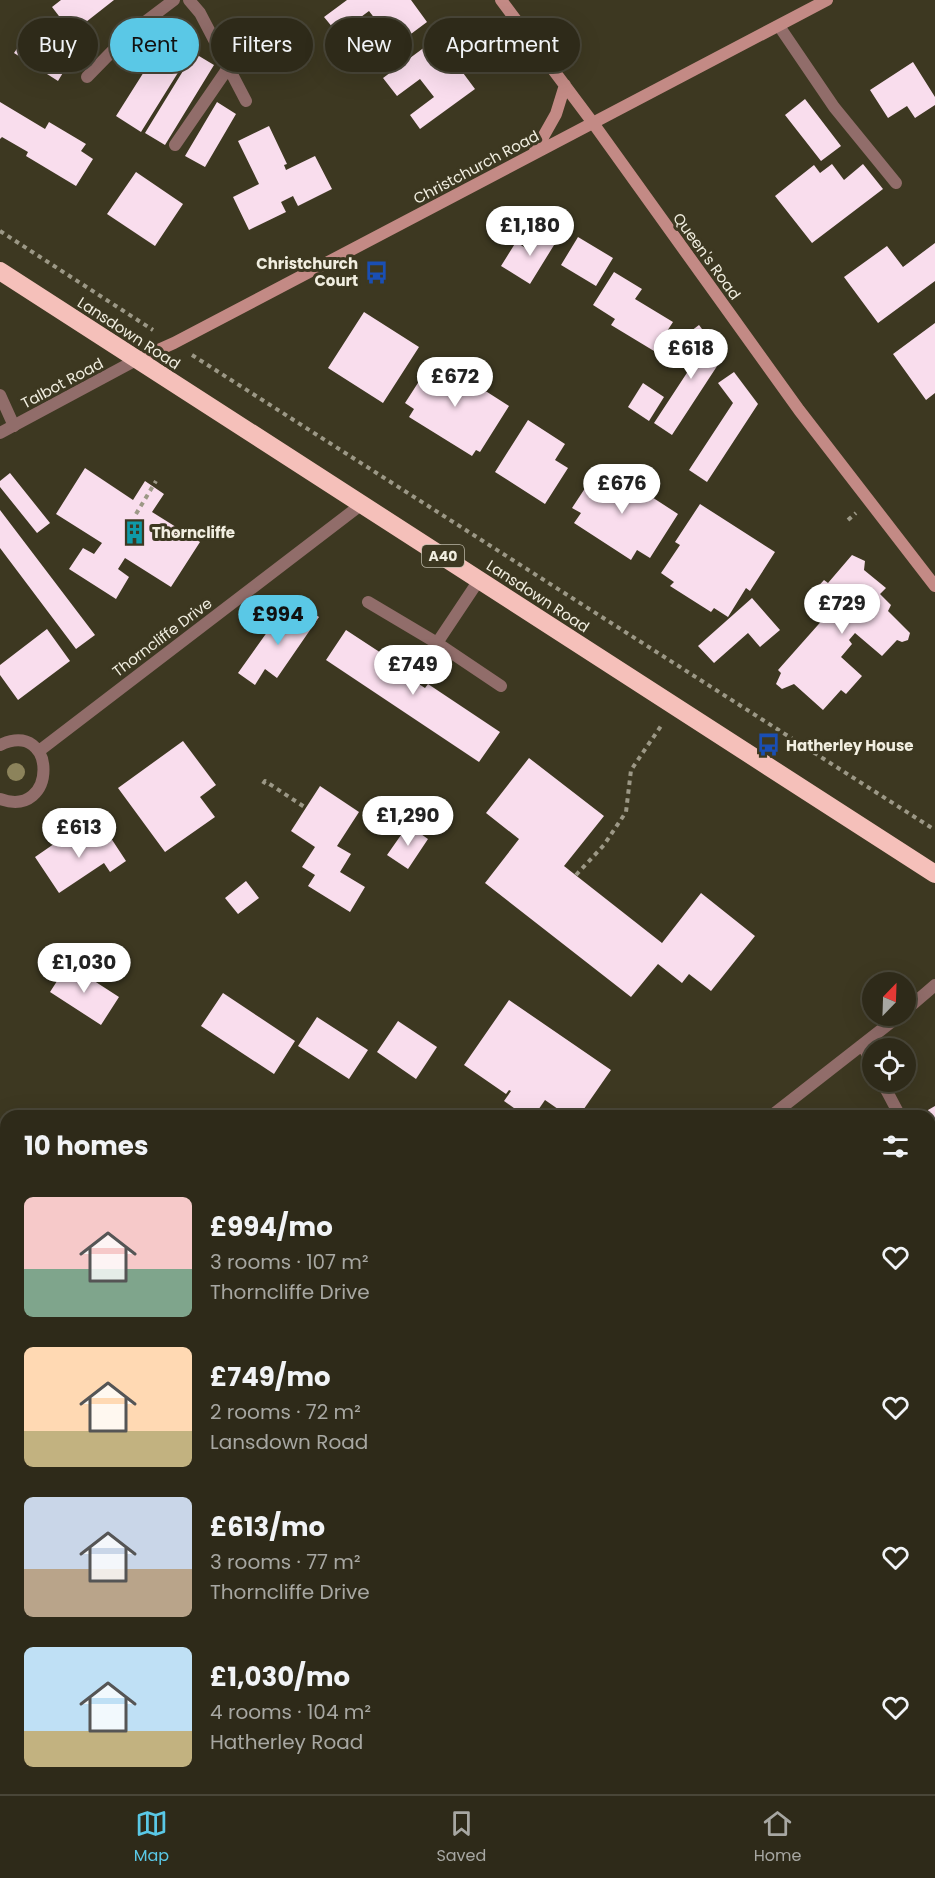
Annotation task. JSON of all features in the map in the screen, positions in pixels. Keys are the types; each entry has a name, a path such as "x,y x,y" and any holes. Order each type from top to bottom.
{"highway":[{"name":"Lansdown Road","path":"0,270 935,874"}],"street":[{"path":"87,77 129,34 174,0"},
{"path":"189,0 200,13 211,35"},
{"name":"Queen's Road","path":"501,0 593,123 804,416 935,586"},
{"name":"Christchurch Road","path":"138,359 174,343 827,0"},
{"path":"779,26 834,107 896,183"},
{"path":"175,145 225,72"},
{"path":"230,72 246,101"},
{"path":"533,154 556,114 565,85"},
{"name":"Talbot Road","path":"0,433 138,359"},
{"path":"0,394 14,426"},
{"name":"Thorncliffe Drive","path":"39,751 362,504"},
{"path":"437,643 479,579"},
{"path":"368,602 437,643 501,686"},
{"path":"0,745 22,741 39,751 45,770 39,789 22,800 13,802 0,799"},
{"path":"916,1001 935,985"},
{"path":"873,1038 887,1026"},
{"path":"779,1110 862,1047"},
{"path":"887,1092 897,1110"}],"path":[{"path":"0,231 935,830"},
{"path":"136,514 156,481"},
{"path":"576,875 604,844 626,812 631,770 675,706"},
{"path":"263,784 265,781 306,808"}],"building":[{"path":"61,0 114,0 91,18 60,18 52,7"},
{"path":"347,0 411,0 424,18 424,24 412,33 412,18 374,18 369,11 360,18 324,17"},
{"path":"424,48 424,72 462,72 475,89 420,129 410,115 434,97 420,79 397,96 383,78 391,72 412,72 412,57"},
{"path":"199,56 211,63 211,70 165,145 145,133 182,72 199,72"},
{"path":"913,62 935,97 935,105 915,118 907,106 888,118 870,90"},
{"path":"44,72 63,72 58,81"},
{"path":"144,72 178,72 141,132 116,116"},
{"path":"805,99 841,146 821,161 785,115"},
{"path":"0,102 45,129 49,122 86,144 81,151 93,159 76,186 26,156 28,152 2,137 0,139"},
{"path":"217,102 236,114 205,167 185,156"},
{"path":"269,126 287,164 284,165 286,170 315,156 332,189 298,206 293,196 281,202 286,212 249,230 233,197 259,184 238,141"},
{"path":"832,164 844,180 863,164 883,189 812,243 775,196 814,165 820,173"},
{"path":"136,172 183,204 155,246 107,214"},
{"path":"544,228 559,237 530,284 501,266 516,242 530,251"},
{"path":"578,237 613,258 596,286 561,265"},
{"path":"935,243 935,281 878,323 844,277 887,246 903,267"},
{"path":"614,272 642,289 635,299 673,322 654,351 611,325 615,319 593,305"},
{"path":"364,312 419,347 383,403 328,368"},
{"path":"935,323 935,393 926,400 893,354"},
{"path":"699,325 723,357 672,435 654,423 698,356 683,337"},
{"path":"434,358 509,406 480,452 476,450 472,456 409,417 414,409 405,403"},
{"path":"734,372 758,404 707,482 689,470 733,403 718,383"},
{"path":"643,383 664,397 649,421 628,407"},
{"path":"528,420 565,444 555,460 568,468 545,504 495,472"},
{"path":"601,464 678,514 650,558 637,550 631,560 574,523 581,513 572,508"},
{"name":"Thorncliffe","path":"85,468 133,500 145,481 164,494 152,512 200,542 171,587 125,558 118,569 129,577 116,599 69,569 83,548 94,554 102,543 56,514"},
{"path":"10,473 50,523 37,533 0,487 0,481"},
{"path":"700,504 775,552 750,591 746,588 728,617 714,608 711,612 670,586 674,582 661,573 680,545 675,542"},
{"path":"0,510 95,635 76,649 0,548"},
{"path":"852,555 865,561 864,570 886,588 880,594 891,605 888,611 910,633 908,640 902,642 897,640 882,656 855,633 849,640 852,644 841,657 862,676 846,694 841,690 823,710 794,684 782,689 776,684 781,673 778,670 833,608 814,591 824,580 828,583"},
{"path":"752,598 780,630 760,647 748,633 714,663 698,646"},
{"path":"303,606 319,617 277,678 265,669 255,685 238,673 280,614 292,623"},
{"path":"47,629 70,661 18,700 0,675 0,665"},
{"path":"346,630 404,668 400,672 425,688 428,684 500,732 479,762 326,660"},
{"path":"183,741 216,785 200,797 215,817 165,852 118,788"},
{"path":"529,758 604,816 564,866 662,943 701,893 755,936 711,991 689,974 682,983 658,964 631,997 485,883 519,839 486,813"},
{"path":"320,786 359,812 337,846 351,854 340,872 365,887 350,912 308,886 315,875 302,867 315,847 291,831"},
{"path":"408,825 428,839 408,869 387,855"},
{"path":"103,826 126,861 110,872 104,863 59,893 35,857 64,837 71,847"},
{"path":"246,881 259,898 238,914 225,898"},
{"path":"68,964 119,997 101,1025 50,992"},
{"path":"223,993 295,1041 274,1074 201,1026"},
{"path":"509,1000 611,1070 583,1110 559,1110 545,1100 538,1110 517,1110 504,1101 511,1091 509,1090 506,1094 464,1065"},
{"path":"317,1017 368,1050 349,1079 298,1046"},
{"path":"398,1021 437,1047 416,1079 377,1052"}],"place":[{"name":"Christchurch Court","path":"376,272"},
{"name":"Thorncliffe","path":"134,532"},
{"name":"Hatherley House","path":"768,745"}]}
